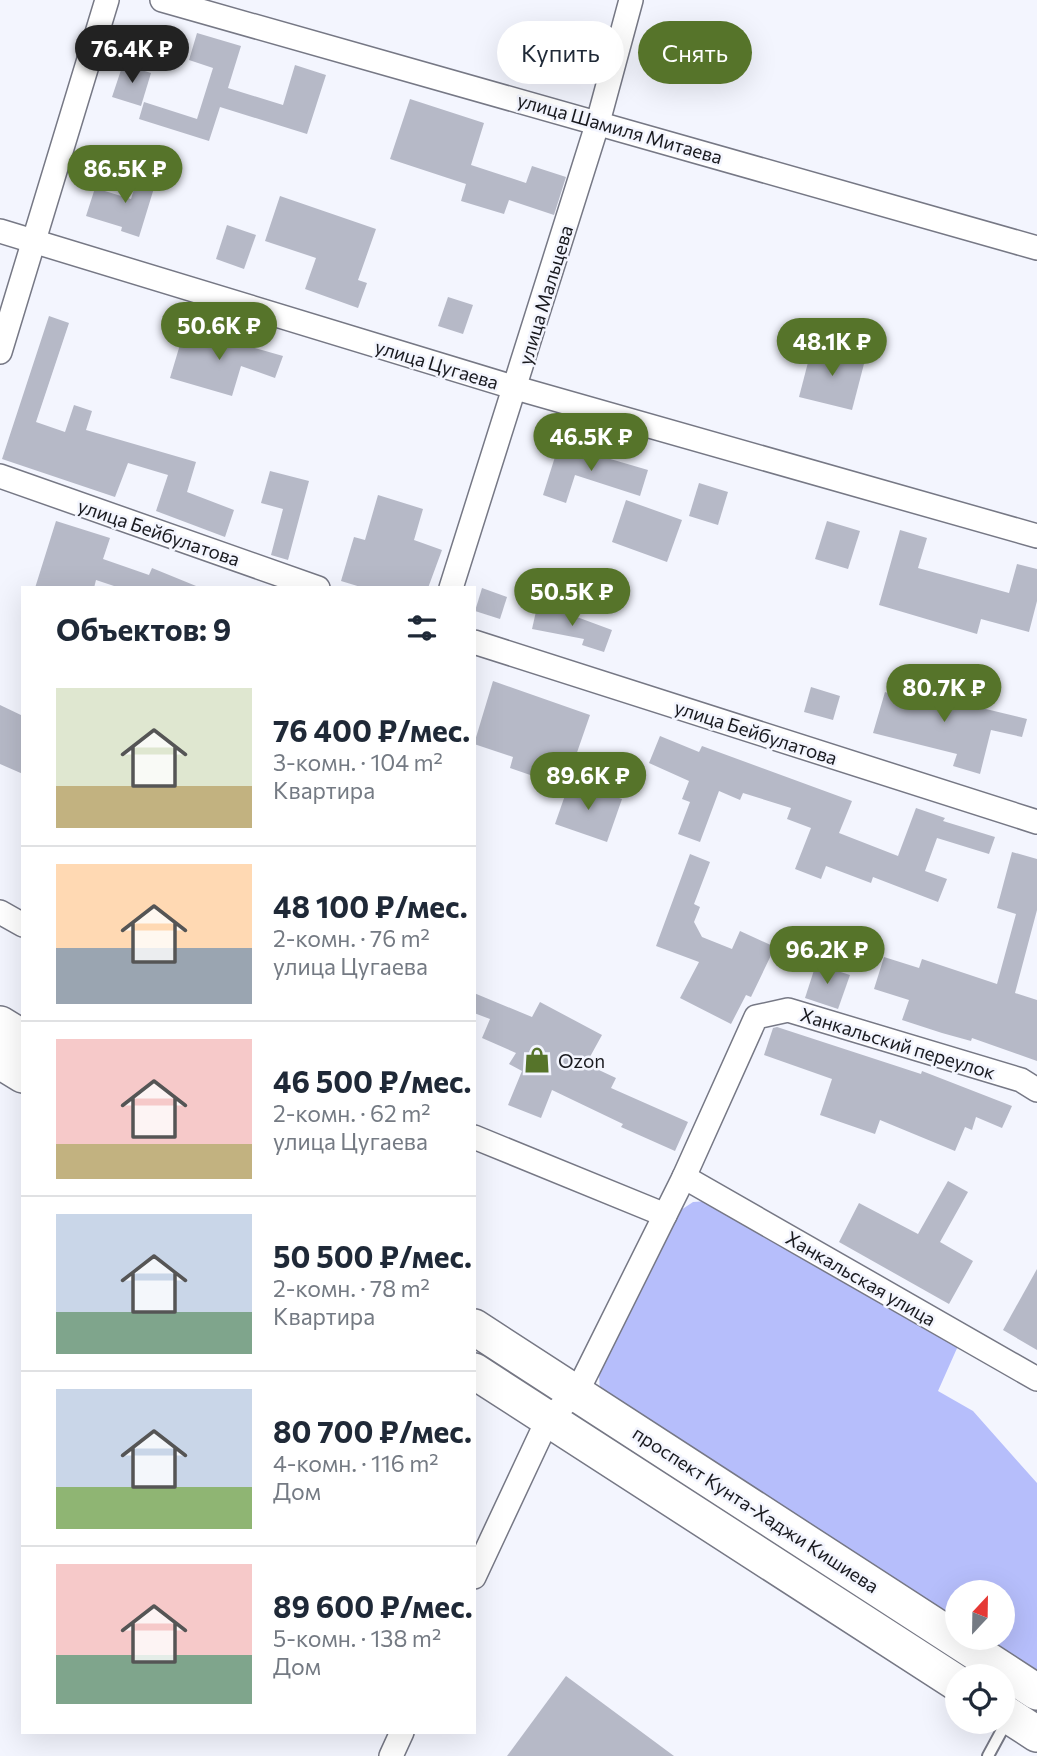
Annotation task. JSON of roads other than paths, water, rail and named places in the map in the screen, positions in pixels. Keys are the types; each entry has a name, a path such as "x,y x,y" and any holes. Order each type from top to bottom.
{"main road":[{"path":"0,1024 21,1037"},
{"path":"0,1061 21,1074"},
{"name":"проспект Кунта-Хаджи Кишиева","path":"476,1328 1037,1692"},
{"name":"проспект Кунта-Хаджи Кишиева","path":"476,1371 945,1675"}],"street":[{"path":"0,352 107,0"},
{"name":"улица Шамиля Митаева","path":"162,0 1037,248"},
{"name":"улица Мальцева","path":"452,586 598,122 631,0"},
{"name":"улица Цугаева","path":"0,232 516,388 1037,536"},
{"name":"улица Бейбулатова","path":"0,476 312,586"},
{"name":"улица Бейбулатова","path":"476,643 1037,822"},
{"path":"0,912 21,924"},
{"name":"Ханкальский переулок","path":"684,1177 756,1017 788,1010 1021,1080 1037,1090"},
{"path":"476,1138 665,1215"},
{"path":"476,1573 548,1419 577,1392 684,1177"},
{"name":"Ханкальская улица","path":"684,1177 1037,1379"},
{"path":"391,1756 401,1734"}],"lane":[{"path":"988,1756 1016,1721"}],"place":[{"name":"Ozon","path":"537,1060"}]}
